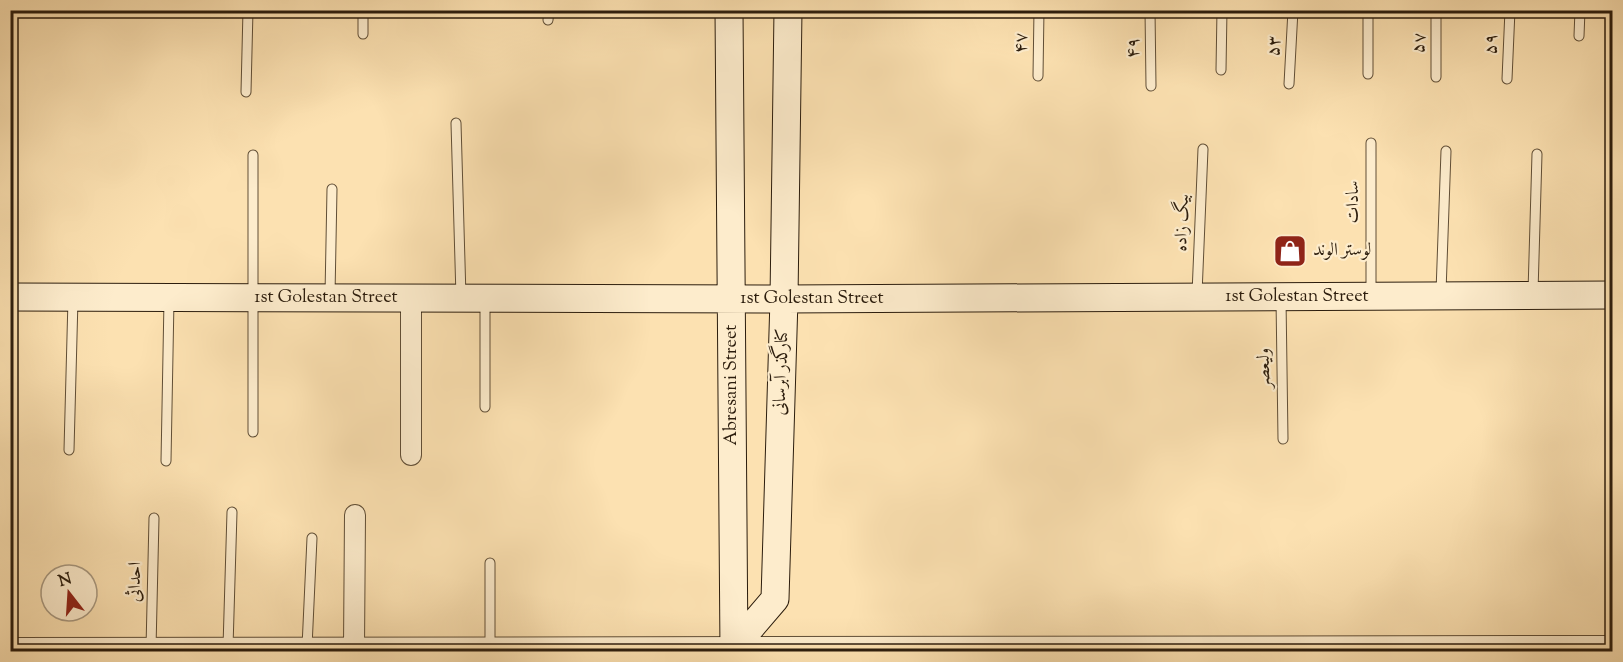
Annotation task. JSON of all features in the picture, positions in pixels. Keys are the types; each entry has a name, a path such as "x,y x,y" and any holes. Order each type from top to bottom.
{"street":[{"name":"Abresani Street","path":"729,10 734,649"},
{"name":"کنارگذر آبرسانی","path":"734,649 775,599 784,299 788,10"},
{"name":"1st Golestan Street","path":"10,297 784,299 1612,295"},
{"path":"411,298 411,455"},
{"path":"354,647 355,515"},
{"path":"10,648 91,650 228,647 947,649 1612,645"}],"lane":[{"path":"246,92 248,10"},
{"path":"363,10 363,34"},
{"name":"۴۷","path":"1038,76 1039,10"},
{"name":"۴۹","path":"1150,10 1150,86"},
{"path":"1221,70 1222,10"},
{"name":"۵۳","path":"1289,84 1293,10"},
{"path":"1368,10 1368,74"},
{"name":"۵۷","path":"1436,10 1436,76"},
{"name":"۵۹","path":"1507,79 1510,10"},
{"path":"1580,10 1580,36"},
{"path":"456,123 485,407"},
{"name":"سادات","path":"1371,142 1371,297"},
{"name":"بیگ زاده","path":"1197,297 1203,149"},
{"path":"1441,296 1446,151"},
{"path":"1533,296 1537,154"},
{"path":"253,155 251,298 253,432"},
{"path":"330,298 332,189"},
{"path":"69,450 73,297"},
{"name":"ولیعصر","path":"1281,297 1283,439"},
{"path":"166,461 169,298"},
{"path":"228,647 232,512"},
{"name":"احداثی","path":"151,649 154,518"},
{"path":"307,647 312,538"},
{"path":"490,563 490,647"}],"place":[{"name":"لوستر الوند","path":"1290,251"}]}
